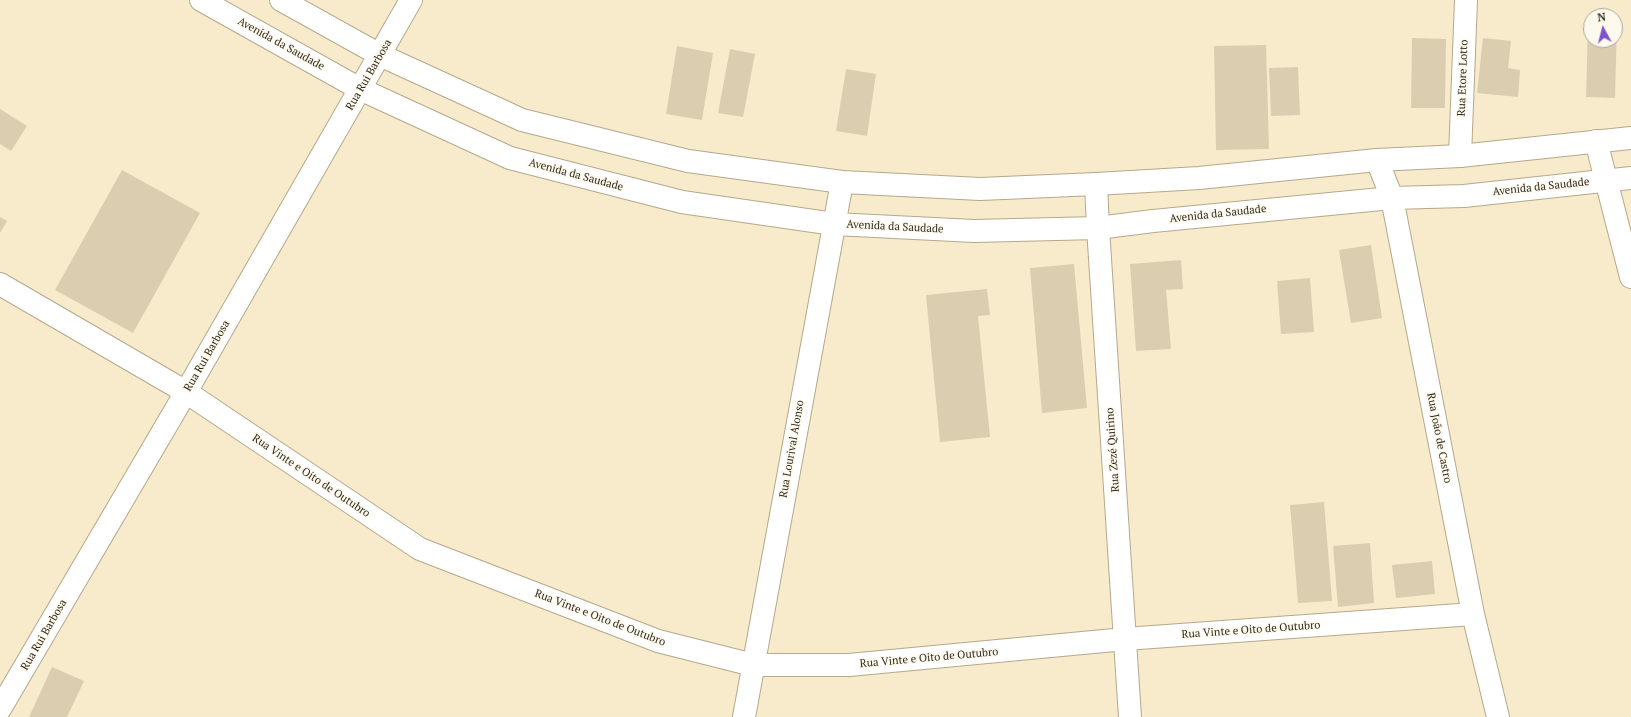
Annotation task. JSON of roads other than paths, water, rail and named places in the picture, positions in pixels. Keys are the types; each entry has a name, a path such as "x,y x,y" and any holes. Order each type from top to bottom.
{"street":[{"name":"Avenida da Saudade","path":"201,0 360,89 510,158 682,202 834,224 974,231 1098,228 1153,221 1392,198 1464,196 1631,178"},
{"path":"281,0 380,55 522,120 688,161 842,182 980,189 1096,184 1199,178 1377,160 1460,156 1631,138"},
{"name":"Rua Rui Barbosa","path":"0,709 186,392 411,0"},
{"name":"Rua Etore Lotto","path":"1460,156 1466,0"},
{"path":"1596,141 1631,277"},
{"name":"Rua João de Castro","path":"1377,160 1392,198 1473,614 1498,717"},
{"name":"Rua Lourival Alonso","path":"744,717 842,182"},
{"name":"Rua Zezé Quirino","path":"1096,184 1130,717"},
{"name":"Rua Vinte e Oito de Outubro","path":"0,284 186,392 420,549 658,641 753,665 849,665 1125,639 1473,614"}]}
